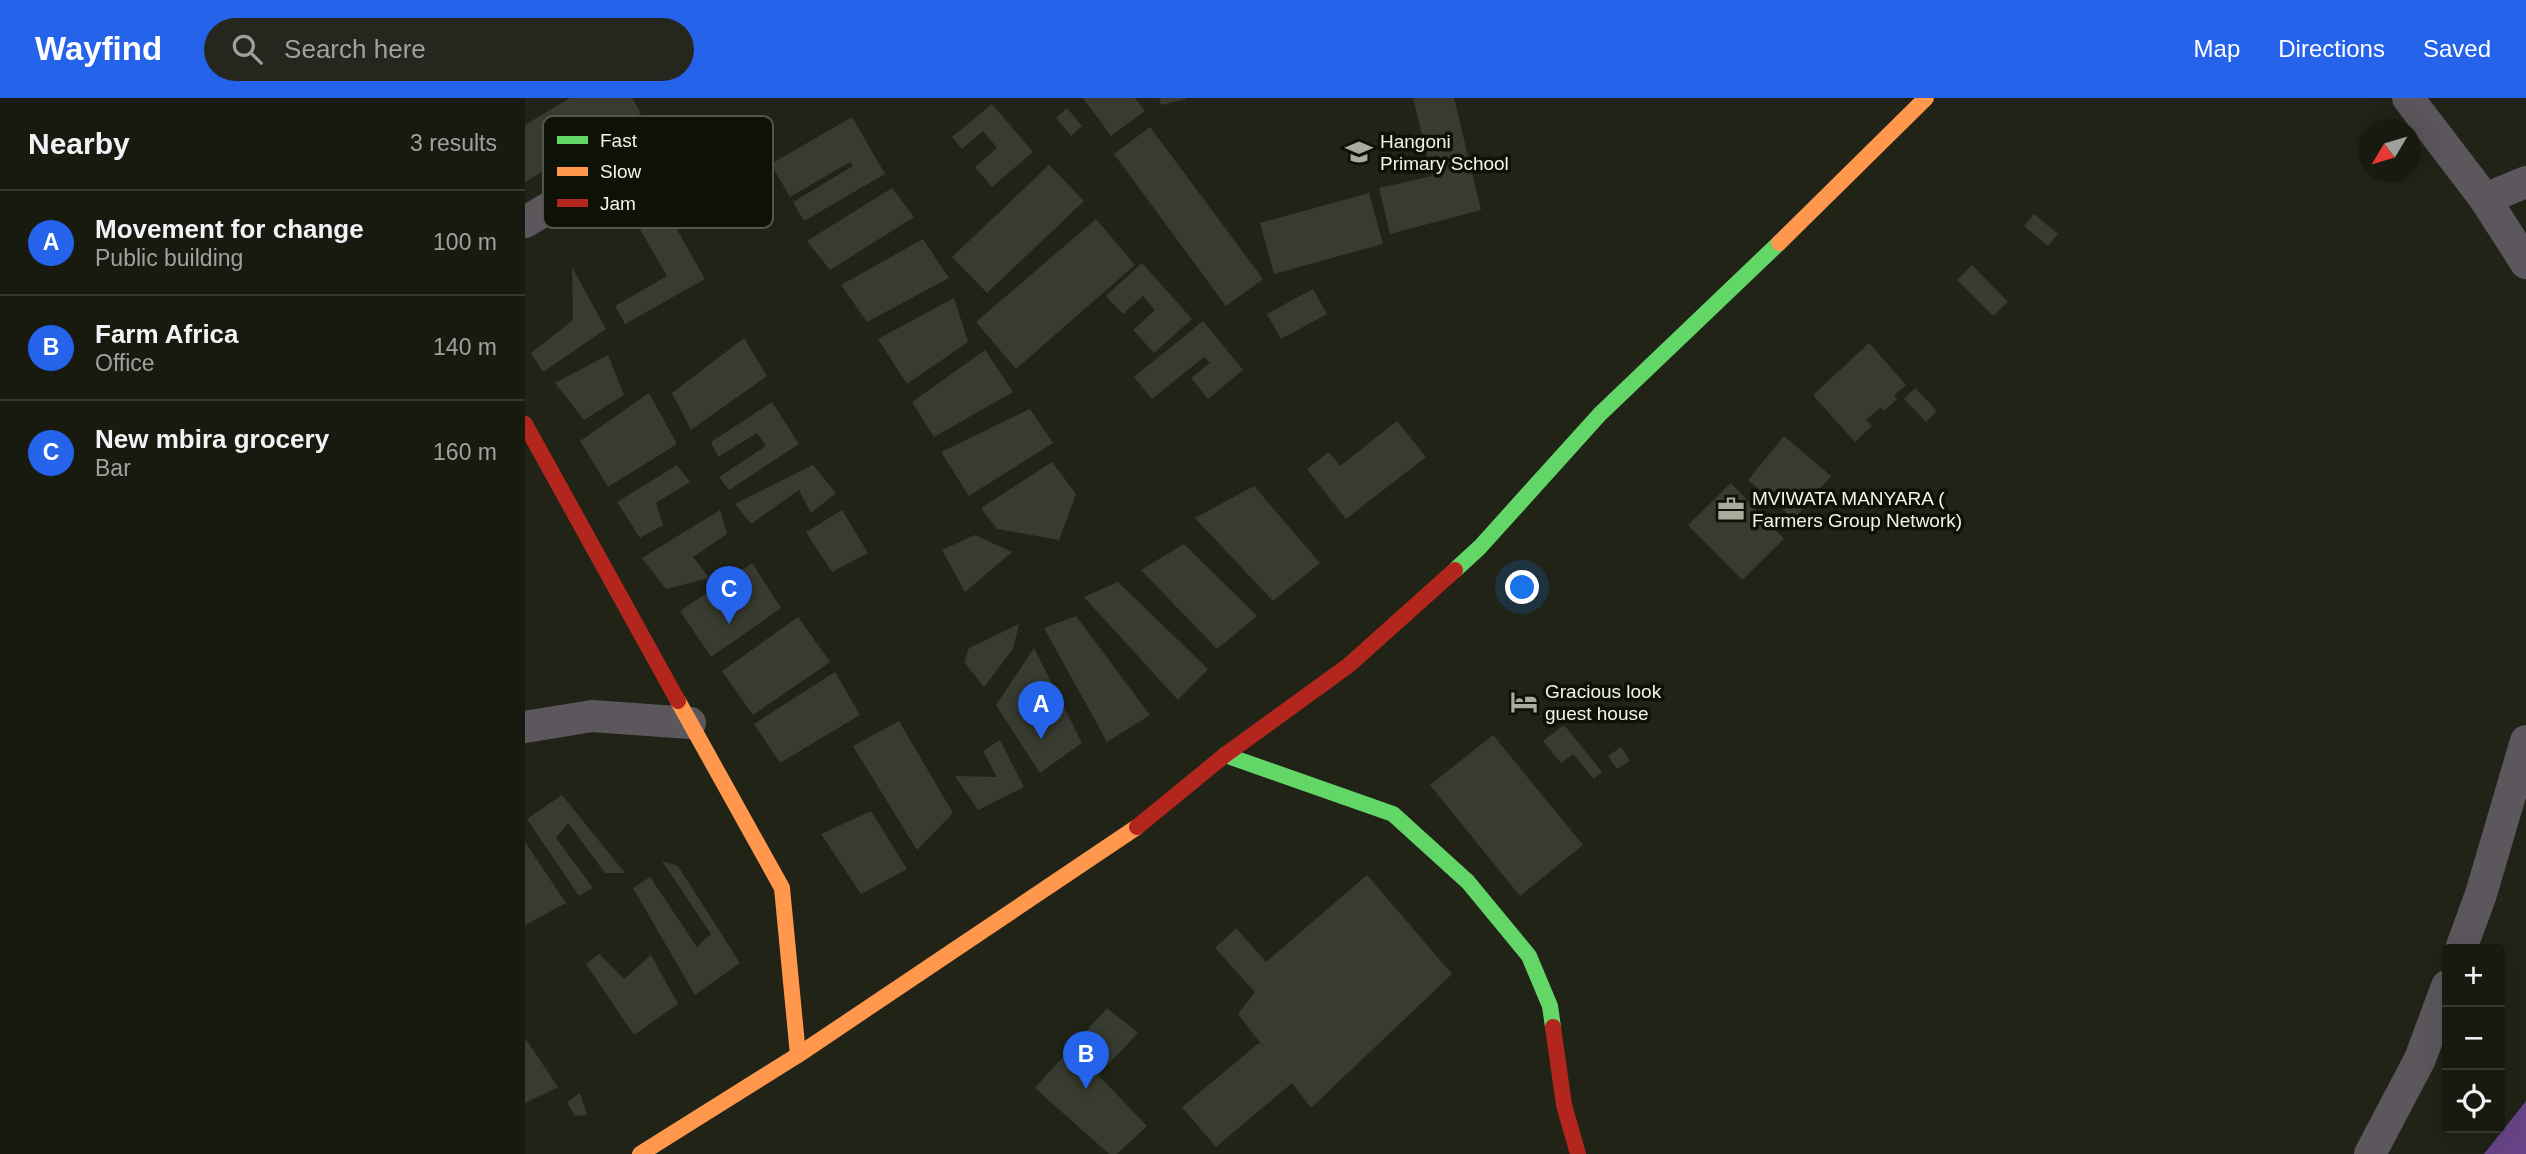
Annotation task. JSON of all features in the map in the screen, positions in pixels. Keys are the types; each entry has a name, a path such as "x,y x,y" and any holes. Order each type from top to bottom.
{"main road":[{"path":"640,1154 798,1055 997,920 1124,838 1224,755 1349,665 1480,547 1600,414 1835,190 1926,98"},
{"path":"525,424 782,888 798,1055"},
{"path":"1224,755 1393,814 1468,882 1529,956 1550,1006 1564,1105 1578,1154"}],"street":[{"path":"2408,98 2485,199 2526,263"},
{"path":"2485,199 2526,182"},
{"path":"525,222 543,211"},
{"path":"525,727 591,716 690,723"},
{"path":"2463,944 2481,894 2526,741"},
{"path":"2370,1154 2420,1059 2442,1000"}],"shaded area":[{"path":"2526,1101 2526,1154 2484,1154 2501,1133 2505,1133 2505,1128"}],"building":[{"path":"570,98 632,98 641,113 636,116 543,116 543,171 525,182 525,125"},
{"path":"1083,98 1135,98 1145,111 1111,136"},
{"path":"1159,98 1186,98 1186,99 1161,105"},
{"path":"1413,98 1454,98 1481,210 1390,234 1379,188 1432,176"},
{"path":"992,104 1033,152 992,187 975,167 997,148 983,131 962,149 952,137"},
{"path":"1067,108 1082,126 1071,136 1056,118"},
{"path":"852,117 885,174 804,221 793,202 853,166 850,162 790,197 773,163"},
{"path":"1150,127 1263,279 1226,306 1114,154"},
{"path":"1049,165 1084,201 987,293 952,257"},
{"path":"892,188 914,217 830,270 807,241"},
{"path":"1369,193 1383,244 1274,274 1260,223"},
{"path":"2034,214 2058,234 2048,246 2024,226"},
{"path":"1096,219 1135,265 1016,369 976,322"},
{"path":"639,228 676,228 705,279 625,324 615,306 667,276"},
{"path":"923,239 949,278 867,322 841,285"},
{"path":"1142,263 1192,319 1154,353 1133,330 1155,310 1143,296 1123,314 1106,296"},
{"path":"1972,265 2008,302 1993,316 1957,280"},
{"path":"572,267 606,329 543,372 531,353 573,320"},
{"path":"1313,289 1327,314 1281,339 1267,314"},
{"path":"954,298 968,342 907,384 878,339"},
{"path":"1203,321 1243,370 1208,399 1191,378 1210,363 1204,357 1152,399 1134,377"},
{"path":"744,338 767,376 691,430 672,393"},
{"path":"1869,343 1906,385 1894,395 1897,399 1884,411 1881,407 1866,420 1872,426 1855,442 1813,395"},
{"path":"985,350 1013,392 934,437 912,402"},
{"path":"608,355 624,395 584,420 555,383"},
{"path":"1915,388 1937,411 1926,422 1904,399"},
{"path":"649,393 677,444 608,487 580,441"},
{"path":"772,402 799,444 729,490 719,477 766,446 757,433 718,457 711,442"},
{"path":"1030,409 1053,443 969,496 941,452"},
{"path":"1397,421 1426,457 1346,519 1307,469 1329,452 1340,466"},
{"path":"1784,436 1831,476 1794,519 1748,480"},
{"path":"1052,462 1076,494 1059,540 997,529 981,508"},
{"path":"677,465 690,482 656,503 663,525 640,538 617,502"},
{"path":"813,465 836,493 811,513 799,490 751,524 735,504"},
{"path":"1731,483 1784,539 1742,580 1688,525"},
{"path":"1254,486 1320,563 1273,601 1195,518"},
{"path":"720,510 727,534 693,557 709,578 666,589 642,558"},
{"path":"842,510 868,553 832,572 806,532"},
{"path":"975,535 1012,552 965,592 942,550"},
{"path":"1184,544 1257,616 1217,649 1141,570"},
{"path":"752,563 781,608 711,657 680,611"},
{"path":"1118,582 1208,669 1178,700 1084,597"},
{"path":"1076,616 1150,715 1107,742 1044,628"},
{"path":"798,617 830,662 753,715 722,671"},
{"path":"1019,624 1013,649 984,687 964,662 969,648"},
{"path":"1034,648 1082,743 1040,773 996,705"},
{"path":"835,672 860,715 780,763 754,724"},
{"path":"899,721 953,813 917,850 853,746"},
{"path":"1564,725 1602,772 1594,779 1573,754 1561,763 1543,741"},
{"path":"1493,735 1583,845 1520,896 1430,785"},
{"path":"1000,740 1024,787 978,810 955,776 997,777 983,751"},
{"path":"1621,747 1630,761 1617,769 1608,756"},
{"path":"562,795 625,873 605,873 568,823 556,838 593,888 579,896 527,819"},
{"path":"871,811 907,869 861,894 821,834"},
{"path":"525,842 566,903 525,925"},
{"path":"662,861 678,866 740,963 695,995 633,888 650,877 697,947 711,934"},
{"path":"1367,875 1452,974 1311,1108 1292,1083 1216,1147 1182,1107 1259,1043 1265,1049 1238,1014 1255,992 1215,948 1236,928 1266,962"},
{"path":"599,954 624,979 651,955 678,1004 634,1035 586,964"},
{"path":"1107,1008 1138,1033 1098,1075 1147,1126 1117,1154 1109,1154 1035,1088"},
{"path":"525,1038 558,1087 525,1103"},
{"path":"580,1093 587,1115 575,1116 567,1102"}],"traffic: fast":[{"path":"1455,570 1480,547 1600,414 1779,243"},
{"path":"1225,755 1393,814 1468,882 1529,956 1550,1006 1553,1027"}],"traffic: slow":[{"path":"1779,243 1926,98"},
{"path":"678,701 782,888 798,1055"},
{"path":"640,1154 798,1055 1137,827"}],"traffic: jam":[{"path":"525,424 678,701"},
{"path":"1137,827 1225,755 1349,665 1455,570"},
{"path":"1553,1027 1564,1105 1578,1154"}],"place":[{"name":"Hangoni Primary School","path":"1359,152"},
{"name":"MVIWATA MANYARA ( Farmers Group Network)","path":"1731,509"},
{"name":"New mbira grocery","path":"729,624"},
{"name":"Gracious look guest house","path":"1524,702"},
{"name":"Movement for change","path":"1041,739"},
{"name":"Farm Africa","path":"1086,1089"}]}
